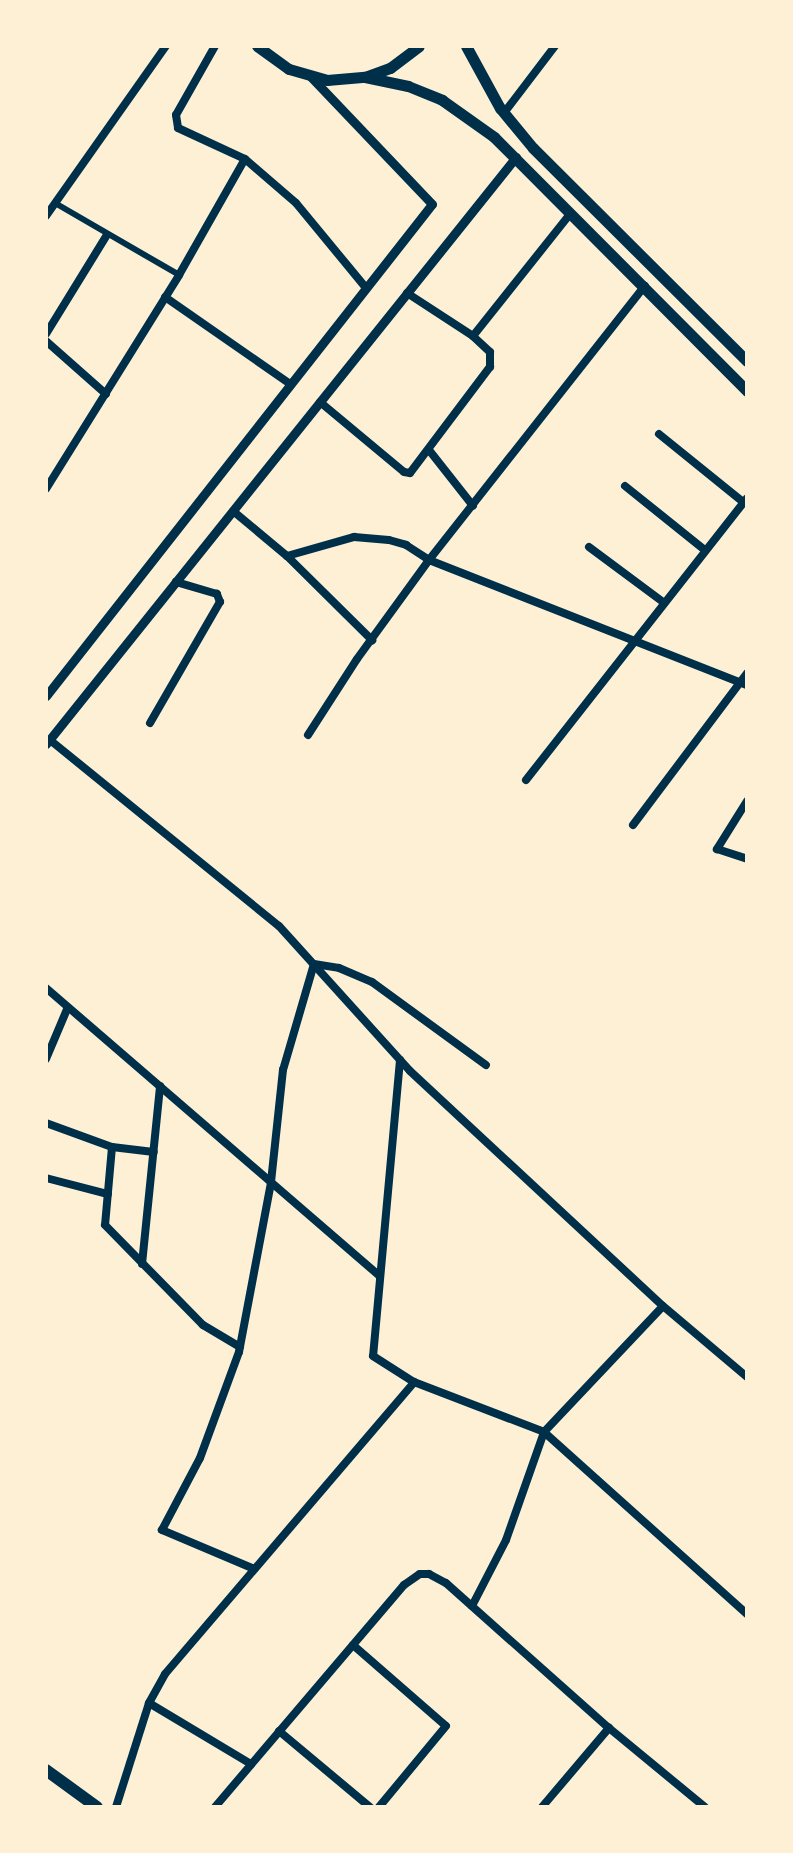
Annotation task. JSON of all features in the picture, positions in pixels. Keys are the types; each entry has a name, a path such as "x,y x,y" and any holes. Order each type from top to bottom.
{"main road":[{"path":"257,46 289,69 327,80 365,77 390,68 419,46"},
{"path":"466,46 479,76 533,148 747,361"},
{"path":"365,77 408,86 442,100 468,116 516,157 747,391"},
{"path":"46,1770 97,1807"}],"street":[{"path":"46,216 166,46"},
{"path":"215,46 176,115 178,128 245,159 296,203 366,288"},
{"path":"504,113 555,46"},
{"path":"46,696 432,204 309,75"},
{"path":"516,157 48,742 279,926 400,1060 663,1306 747,1377"},
{"path":"46,489 179,275 245,159"},
{"path":"55,203 179,275"},
{"path":"473,336 571,213"},
{"path":"46,334 107,235"},
{"path":"308,735 429,560 645,286"},
{"path":"320,402 404,472 416,468 490,367 490,352 473,336 407,293"},
{"path":"165,297 290,384"},
{"path":"46,341 106,394"},
{"path":"526,780 745,500 659,434"},
{"path":"429,450 473,506"},
{"path":"625,486 705,550"},
{"path":"233,511 287,556 372,640"},
{"path":"287,556 334,542 373,537 406,545 429,560 744,684"},
{"path":"589,547 663,602"},
{"path":"150,723 220,602 217,594 176,582"},
{"path":"633,825 744,684 747,673"},
{"path":"747,801 717,849 747,859"},
{"path":"314,964 339,968 372,982 486,1065"},
{"path":"252,1568 162,1530 200,1458 240,1347 271,1182 283,1070 314,964"},
{"path":"46,988 379,1275"},
{"path":"46,1059 68,1007"},
{"path":"400,1060 373,1356 414,1382 544,1432 747,1614"},
{"path":"142,1264 160,1086"},
{"path":"46,1123 112,1147 154,1152"},
{"path":"112,1147 105,1225 203,1325 240,1347"},
{"path":"46,1178 108,1194"},
{"path":"472,1606 506,1540 544,1432 663,1306"},
{"path":"116,1807 149,1703 165,1674 252,1568 414,1382"},
{"path":"215,1807 404,1585 420,1574 439,1577 609,1728 705,1807"},
{"path":"353,1645 446,1726 379,1807"},
{"path":"149,1703 251,1764"},
{"path":"542,1807 609,1728"},
{"path":"279,1731 370,1807"},
{"path":"683,1807 691,1797"}]}
